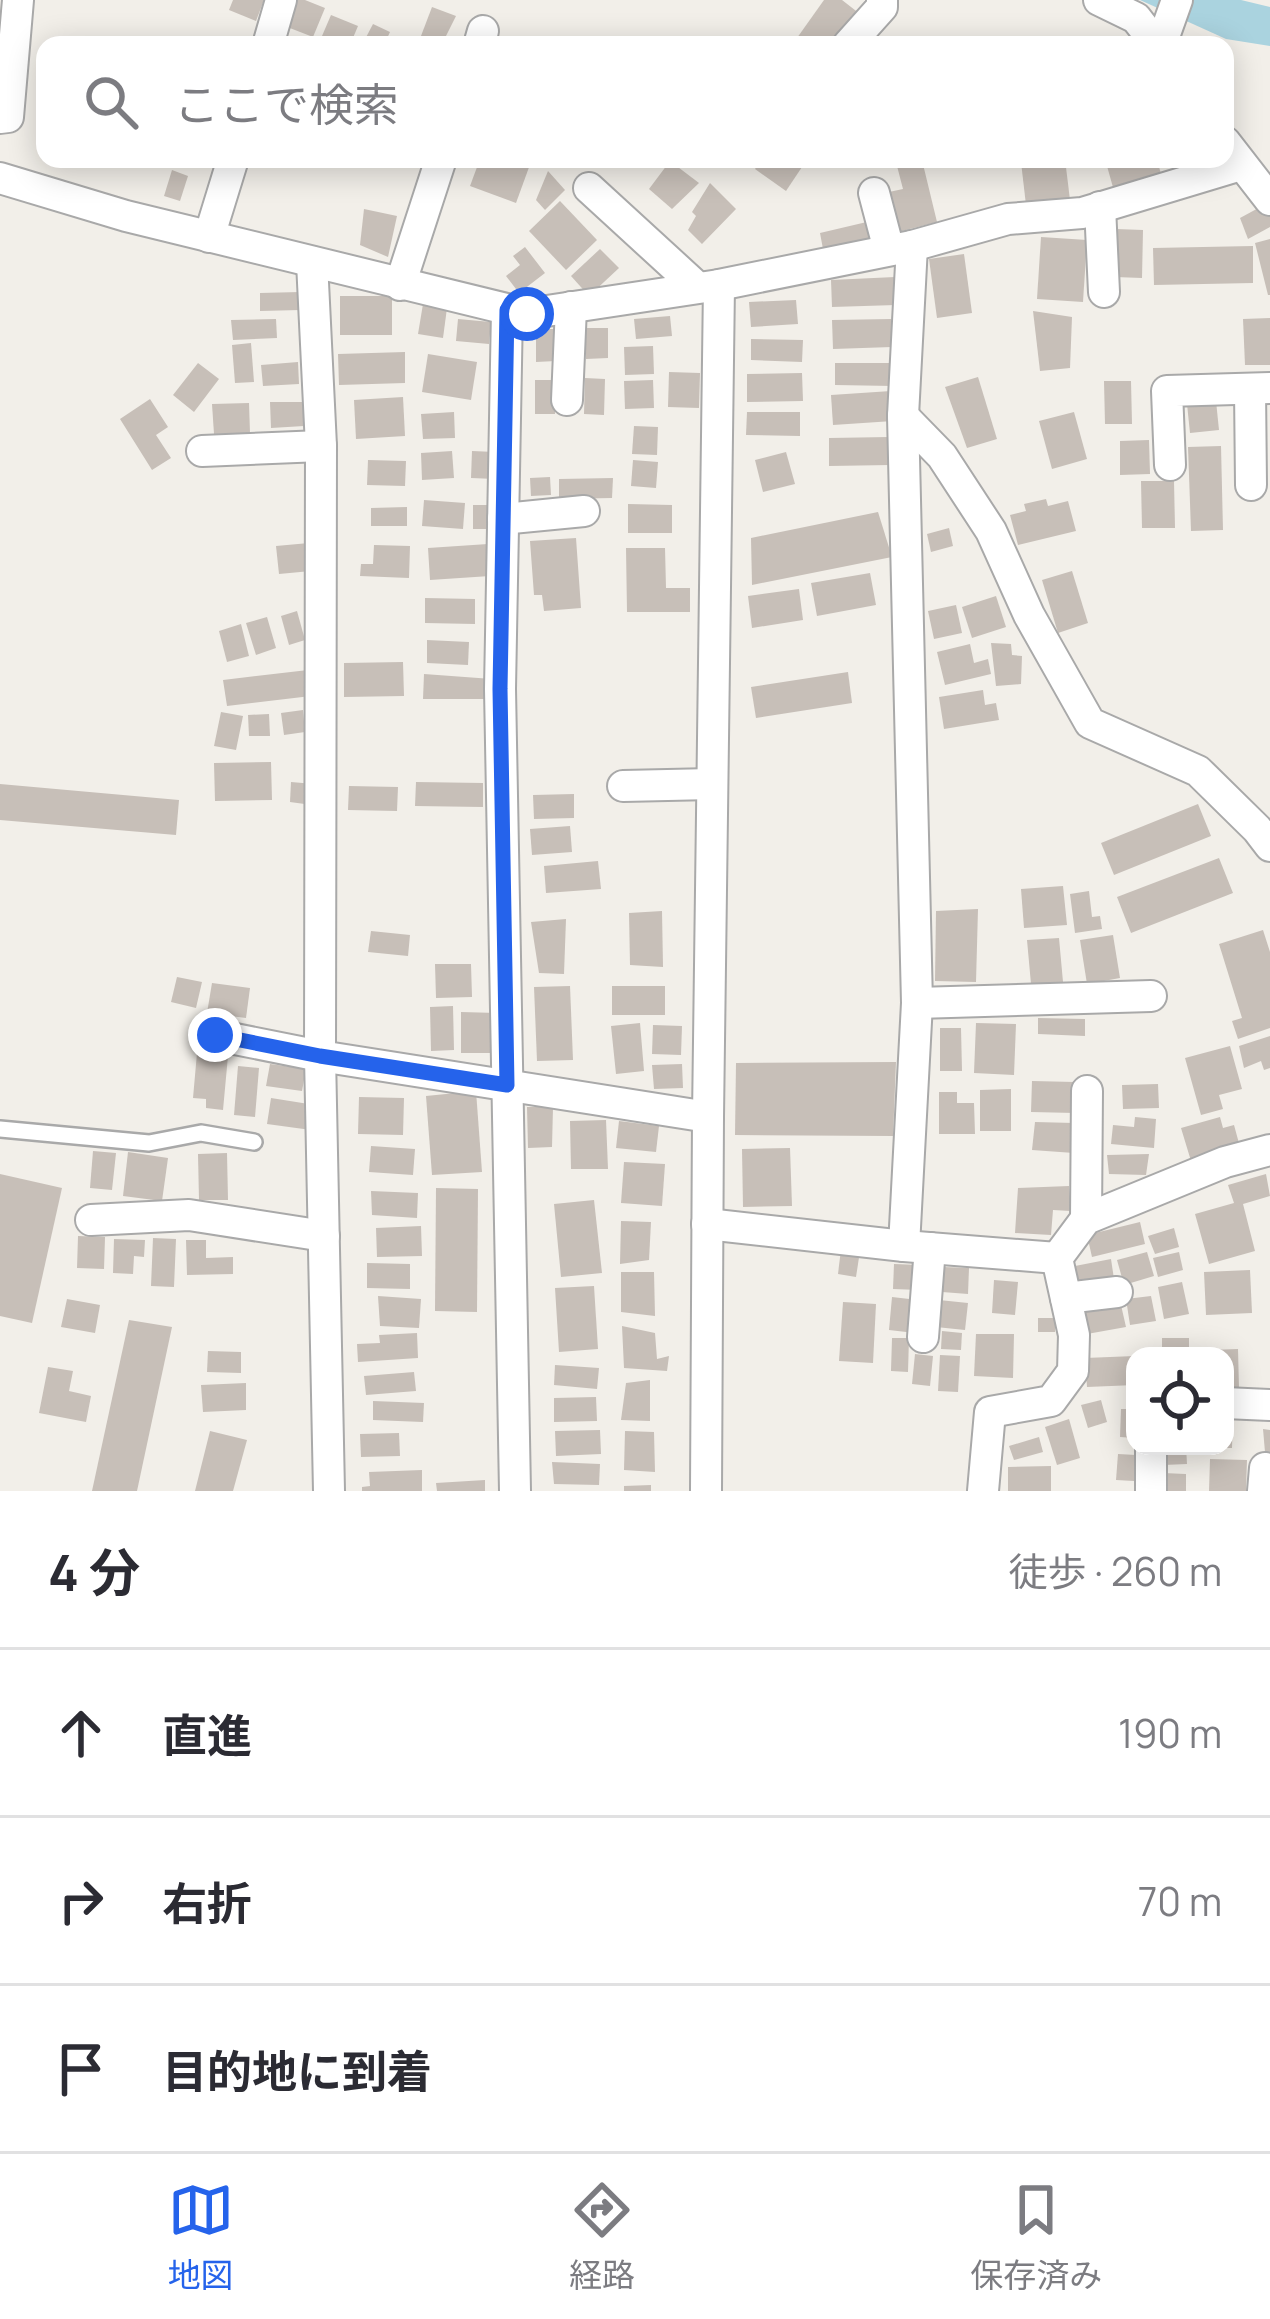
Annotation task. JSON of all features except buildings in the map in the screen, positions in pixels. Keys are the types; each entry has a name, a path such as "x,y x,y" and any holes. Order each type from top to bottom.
{"street":[{"path":"0,118 8,117 17,0"},
{"path":"271,36 281,0"},
{"path":"856,36 882,7 882,0"},
{"path":"1099,0 1136,18 1151,36"},
{"path":"1163,36 1178,0"},
{"path":"1234,154 1270,200"},
{"path":"209,237 230,168"},
{"path":"400,285 438,168"},
{"path":"0,178 126,216 527,314 708,286 900,248 1008,219 1082,213 1196,168"},
{"path":"589,188 708,286"},
{"path":"874,193 900,248 917,1003 917,1247 923,1337"},
{"path":"1100,207 1104,292"},
{"path":"312,262 321,446 320,1056 329,1491"},
{"path":"706,1491 712,784 708,286"},
{"path":"567,400 571,308"},
{"path":"507,310 500,689 515,1491"},
{"path":"1170,464 1167,391 1260,389 1252,485"},
{"path":"903,416 942,455 991,531 1029,615 1090,723 1198,771 1270,846"},
{"path":"202,452 321,446"},
{"path":"503,519 584,511"},
{"path":"623,786 712,784"},
{"path":"917,1003 1150,996"},
{"path":"215,1035 708,1118"},
{"path":"1085,1219 1087,1091"},
{"path":"983,1491 990,1412 1051,1401 1072,1370 1074,1334 1057,1258 1085,1219 1189,1175 1270,1150"},
{"path":"91,1220 190,1215 324,1236"},
{"path":"707,1223 1057,1258"},
{"path":"1066,1298 1117,1292"},
{"path":"1234,1403 1270,1405"},
{"path":"1151,1455 1151,1491"}],"lane":[{"path":"0,1129 149,1143 201,1133 254,1142"}],"water":[{"path":"1140,0 1241,0 1270,7 1270,46 1219,36"}],"route":[{"path":"215,1035 507,1085 500,689 507,310 527,314"}]}
